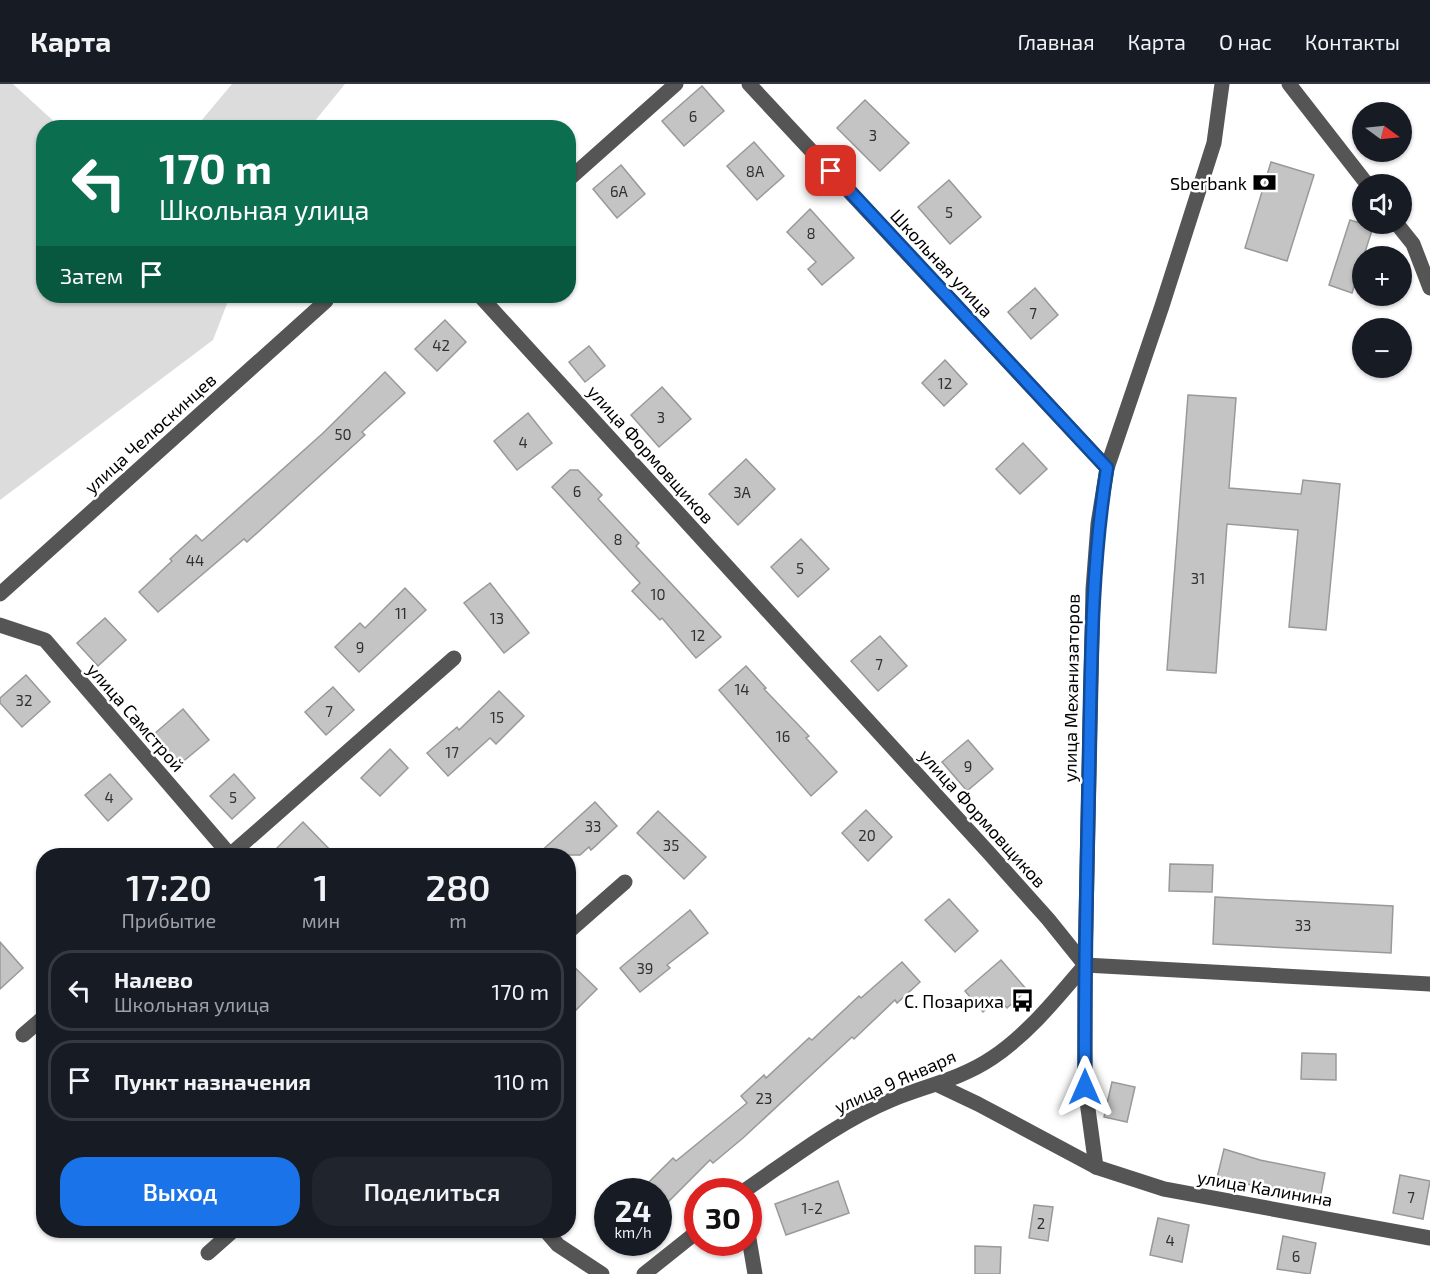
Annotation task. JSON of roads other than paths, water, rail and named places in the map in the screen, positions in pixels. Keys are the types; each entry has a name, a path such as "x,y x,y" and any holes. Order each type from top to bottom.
{"street":[{"path":"576,173 676,84"},
{"name":"Школьная улица","path":"749,84 1107,468"},
{"name":"улица Механизаторов","path":"1096,1167 1085,1087 1084,965 1093,589 1098,524 1107,468 1214,143 1222,84"},
{"path":"1289,84 1359,174"},
{"path":"1405,234 1413,244 1430,288"},
{"name":"улица Челюскинцев","path":"0,594 324,303"},
{"name":"улица Формовщиков","path":"486,303 1048,919 1084,965"},
{"name":"улица Самстрой","path":"0,625 45,640 224,848"},
{"path":"238,848 454,658"},
{"path":"576,925 625,882"},
{"path":"1084,965 1430,984"},
{"name":"улица 9 Января","path":"762,1179 836,1128 891,1100 938,1085 990,1059 1033,1026 1084,965"},
{"path":"23,1035 36,1024"},
{"name":"улица Калинина","path":"938,1085 1096,1167 1164,1189 1430,1238"},
{"path":"208,1253 225,1238"},
{"path":"552,1238 558,1245 602,1274"},
{"path":"644,1274 684,1242"},
{"path":"752,1256 755,1274"}],"place":[{"name":"Sberbank","path":"1265,183"},
{"name":"С. Позариха","path":"1022,1001"}]}
